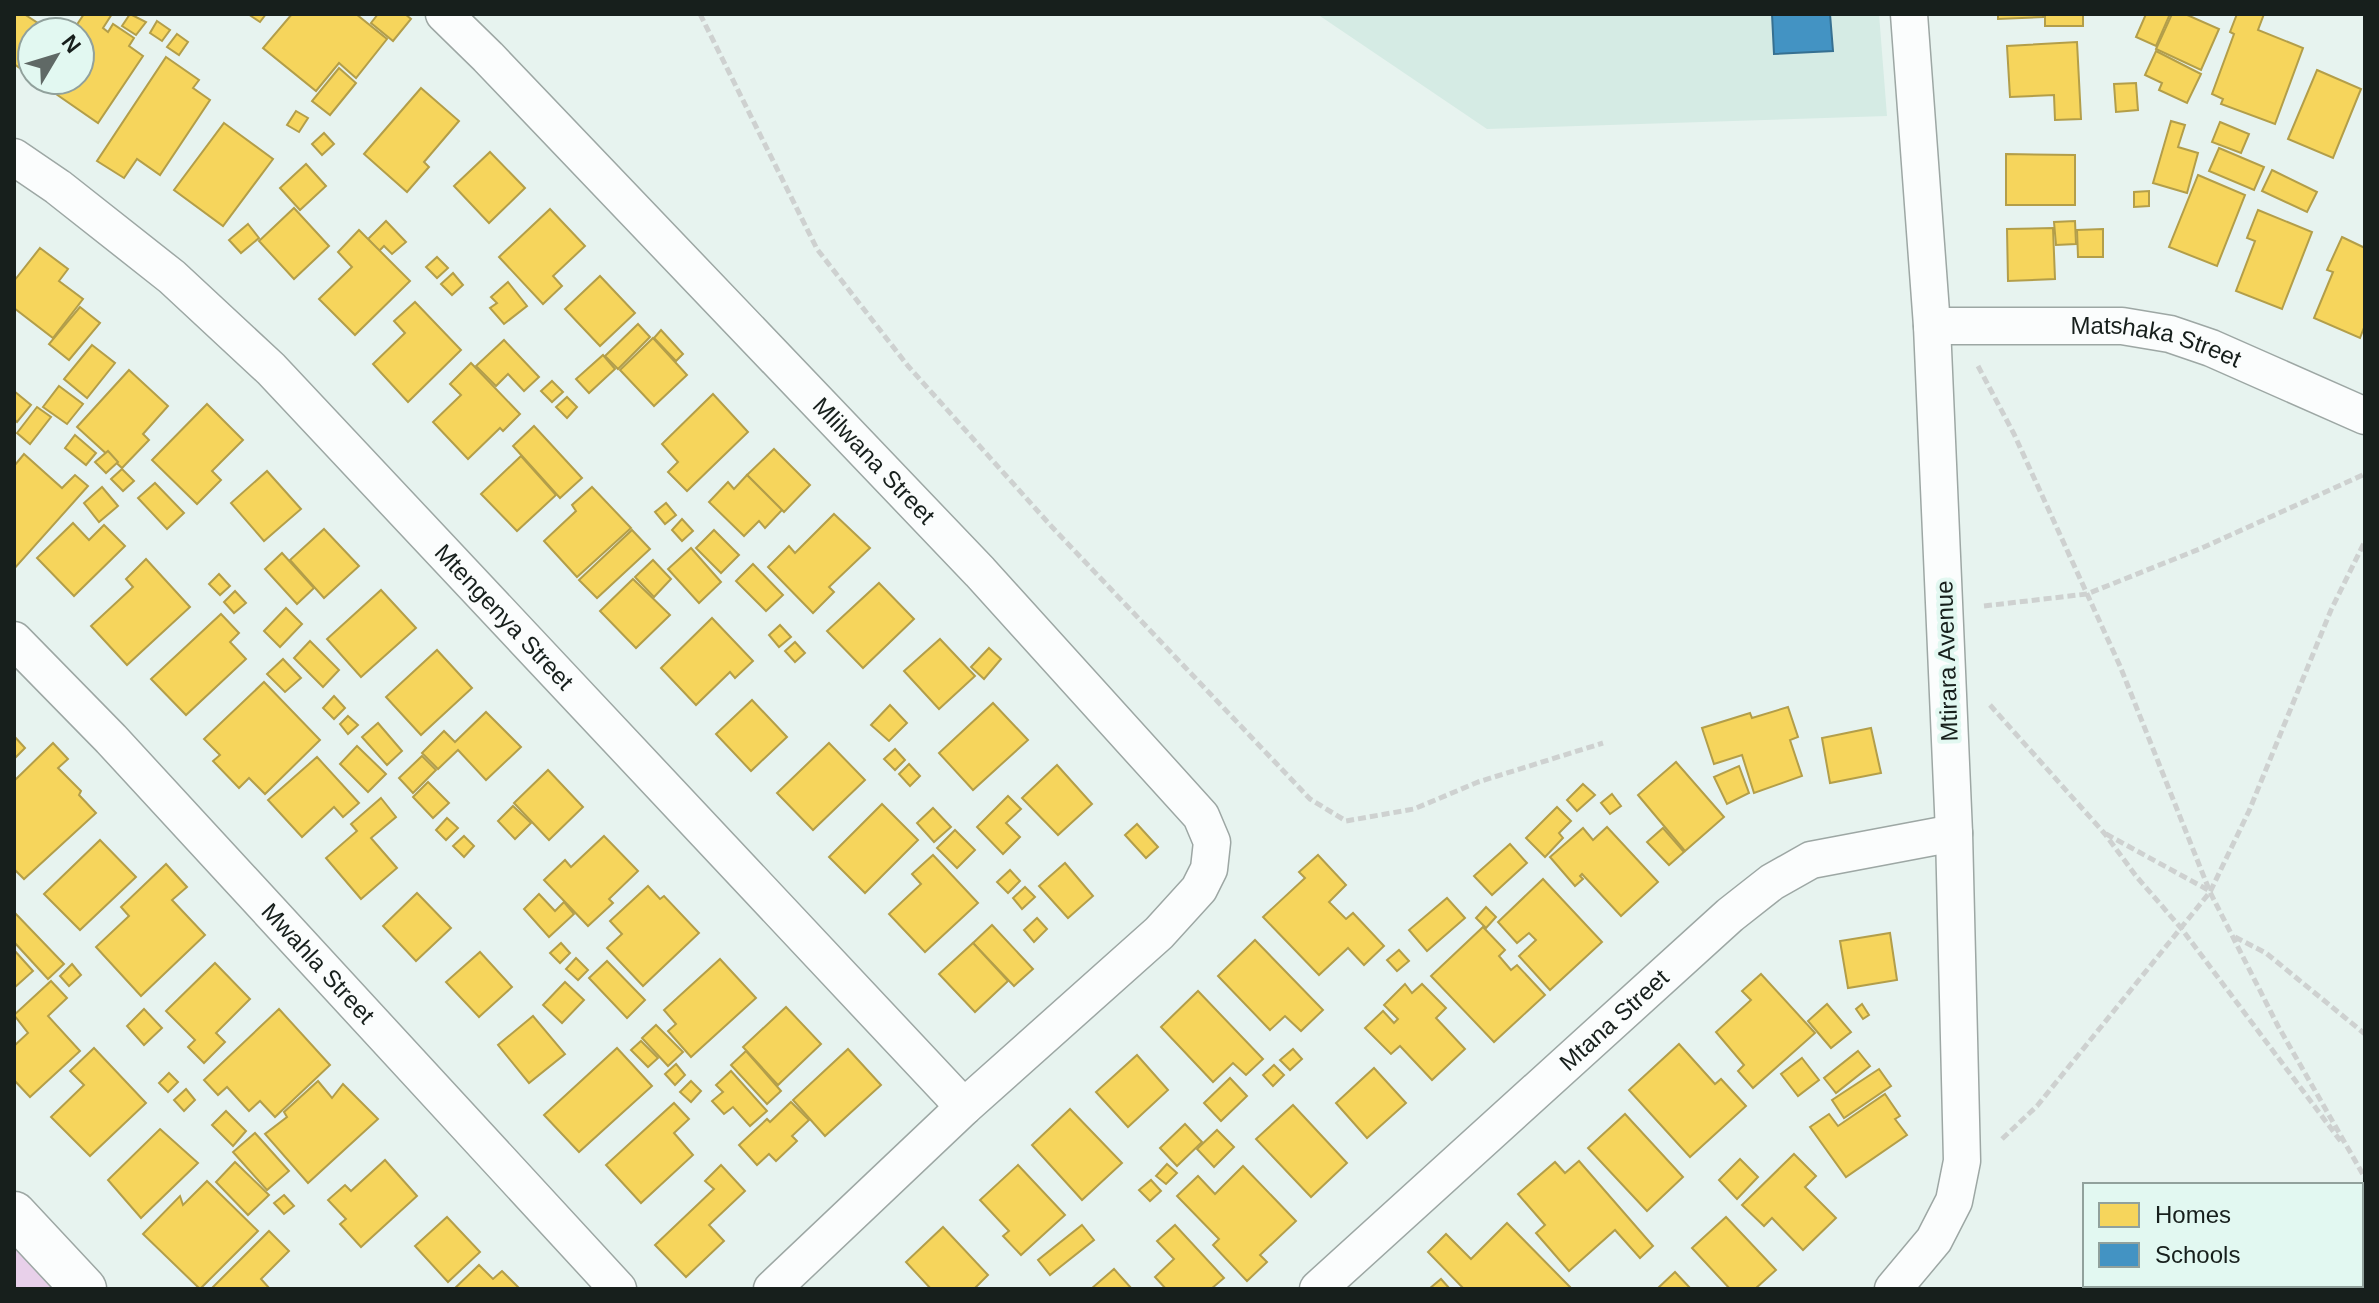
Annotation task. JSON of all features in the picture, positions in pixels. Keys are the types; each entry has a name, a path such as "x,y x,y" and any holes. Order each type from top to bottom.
{"street":[{"name":"Mlilwana Street","path":"444,14 980,572 1201,816 1212,842 1209,869 1199,889 1159,933 964,1107 772,1289"},
{"name":"Mtirara Avenue","path":"1893,1289 1934,1240 1954,1201 1960,1169 1954,833 1945,611 1945,326 1909,14"},
{"name":"Mtengenya Street","path":"14,157 58,187 172,277 271,369 964,1107"},
{"name":"Matshaka Street","path":"1945,326 2122,326 2170,334 2211,348 2365,416"},
{"name":"Mwahla Street","path":"14,640 111,739 618,1289"},
{"name":"Mtana Street","path":"1318,1289 1730,915 1772,882 1811,860 1954,833"},
{"path":"14,1214 84,1289"}],"path":[{"path":"700,14 817,249 826,261 908,366 1052,527 1310,799 1346,821 1414,809 1478,782 1603,743"},
{"path":"1945,326 2014,434 2120,666 2210,892 2278,1026 2365,1178"},
{"path":"1945,611 2087,594 2202,548 2365,474"},
{"path":"1960,1169 1996,1145 2037,1106 2210,892 2249,811 2331,610 2365,541"},
{"path":"1947,657 2105,834 2181,928 2356,1161"},
{"path":"2105,834 2210,892"},
{"path":"2233,937 2266,953 2365,1034"}],"shaded area":[{"path":"1317,14 1879,14 1887,116 1487,129"},
{"path":"14,1214 84,1289 14,1289"}],"building: Homes":[{"path":"14,14 24,14 27,16 16,16 16,65"},
{"path":"112,14 103,28 108,32 113,24 134,38 129,46 143,56 98,123 59,96 96,96 96,16 83,16"},
{"path":"130,14 146,22 136,35 122,26"},
{"path":"248,14 266,14 260,22"},
{"path":"292,14 356,14 387,39 356,78 339,63 316,91 263,48"},
{"path":"378,14 405,14 411,19 393,41 371,23"},
{"path":"1998,14 2043,14 2043,17 1998,19"},
{"path":"2045,14 2083,14 2083,26 2045,26"},
{"path":"2146,14 2170,14 2156,46 2136,37"},
{"path":"2172,14 2185,14 2219,29 2201,70 2156,49"},
{"path":"2237,14 2264,14 2258,30 2303,48 2275,124 2221,104 2223,99 2212,94 2234,34 2230,32"},
{"path":"157,21 170,30 162,41 150,33"},
{"path":"177,34 188,42 179,55 167,47"},
{"path":"2077,42 2081,119 2055,120 2054,95 2010,97 2007,46"},
{"path":"2156,51 2201,74 2187,103 2159,90 2162,83 2145,75"},
{"path":"166,57 199,80 193,88 210,100 160,175 137,159 124,178 97,161"},
{"path":"339,68 356,83 330,115 312,101"},
{"path":"2317,70 2361,89 2333,158 2288,139"},
{"path":"2136,83 2138,110 2116,112 2114,84"},
{"path":"421,88 459,121 424,162 429,167 407,192 364,154"},
{"path":"296,111 308,118 299,132 287,125"},
{"path":"2171,121 2185,125 2178,147 2198,153 2187,193 2153,183"},
{"path":"2220,122 2249,134 2241,153 2212,142"},
{"path":"224,123 273,159 223,226 174,190"},
{"path":"324,133 334,144 322,155 312,144"},
{"path":"2219,148 2264,167 2254,190 2209,171"},
{"path":"490,152 525,188 489,223 454,186"},
{"path":"2006,154 2075,155 2075,205 2006,205"},
{"path":"306,164 326,186 300,210 280,188"},
{"path":"2272,170 2317,192 2307,212 2262,191"},
{"path":"2198,175 2245,195 2217,266 2169,247"},
{"path":"2149,191 2149,206 2134,207 2134,192"},
{"path":"294,208 329,246 294,279 259,241"},
{"path":"550,209 585,246 553,276 562,286 543,304 499,257"},
{"path":"2258,210 2312,232 2282,309 2236,291 2255,241 2247,238"},
{"path":"386,221 406,242 392,254 384,246 379,251 368,239"},
{"path":"2075,221 2076,244 2056,245 2054,222"},
{"path":"248,224 259,238 241,253 229,240"},
{"path":"2053,228 2055,279 2008,281 2007,229"},
{"path":"2103,229 2103,257 2078,257 2077,230"},
{"path":"359,230 410,281 355,335 319,299 352,267 338,252"},
{"path":"2342,237 2365,248 2365,325 2360,338 2314,318 2333,272 2327,270"},
{"path":"40,248 68,269 59,281 83,299 53,338 14,308 14,281"},
{"path":"437,257 448,268 437,278 426,267"},
{"path":"453,273 463,285 452,295 441,284"},
{"path":"600,276 635,313 600,346 565,309"},
{"path":"508,282 527,306 504,324 490,308 497,303 491,297"},
{"path":"415,302 461,350 408,402 373,364 405,333 394,321"},
{"path":"80,307 100,323 69,360 49,344"},
{"path":"638,324 650,337 618,369 605,356"},
{"path":"661,330 683,354 676,361 654,338"},
{"path":"653,338 687,375 654,406 620,370"},
{"path":"504,340 539,377 524,391 508,374 496,386 476,366"},
{"path":"92,345 115,363 87,398 64,379"},
{"path":"603,355 615,369 589,393 576,379"},
{"path":"471,363 520,414 503,431 500,428 468,459 433,422 461,395 450,384"},
{"path":"129,370 168,406 143,434 149,440 122,468 77,427"},
{"path":"552,381 563,392 552,402 541,391"},
{"path":"59,386 83,404 67,424 43,407"},
{"path":"14,391 31,405 17,422 14,419"},
{"path":"713,394 748,432 687,491 668,472 678,462 662,444"},
{"path":"567,397 577,407 567,418 556,407"},
{"path":"207,404 243,440 212,471 221,480 197,504 152,460"},
{"path":"37,407 51,417 30,444 17,433"},
{"path":"534,426 582,478 560,498 513,446"},
{"path":"75,435 96,453 86,465 65,448"},
{"path":"774,449 810,485 784,512 747,475"},
{"path":"108,451 118,462 106,473 95,462"},
{"path":"24,454 62,488 75,475 88,486 14,569 14,466"},
{"path":"521,456 556,495 517,531 481,494"},
{"path":"122,469 134,481 123,491 111,479"},
{"path":"267,471 301,509 264,541 231,503"},
{"path":"747,475 782,510 765,528 759,521 744,536 709,502 728,482 734,489"},
{"path":"155,483 184,513 167,529 138,498"},
{"path":"102,487 118,506 99,522 84,503"},
{"path":"592,487 631,528 577,577 544,541 576,511 572,505"},
{"path":"666,503 676,515 665,524 655,512"},
{"path":"834,514 870,548 829,587 834,592 813,613 768,567 789,546 795,553"},
{"path":"682,519 693,531 682,541 672,530"},
{"path":"73,523 89,540 104,525 125,546 74,596 37,558"},
{"path":"324,529 359,566 324,598 290,560"},
{"path":"632,530 650,549 597,598 579,580"},
{"path":"714,530 739,555 721,573 696,548"},
{"path":"691,548 721,582 699,603 668,569"},
{"path":"282,553 314,588 297,604 265,569"},
{"path":"146,559 190,607 127,665 91,626 133,587 126,579"},
{"path":"653,560 671,579 654,597 635,577"},
{"path":"753,564 783,595 766,611 736,581"},
{"path":"219,574 230,586 220,595 209,584"},
{"path":"633,579 670,615 636,648 600,611"},
{"path":"879,583 914,619 863,668 827,631"},
{"path":"381,590 416,628 361,677 327,639"},
{"path":"235,591 246,603 234,613 224,602"},
{"path":"286,608 302,624 280,647 264,631"},
{"path":"221,614 239,633 230,642 246,659 186,715 151,679"},
{"path":"712,618 753,661 735,678 730,672 696,705 661,668"},
{"path":"780,625 791,637 779,647 769,635"},
{"path":"940,639 975,676 939,709 904,671"},
{"path":"310,641 339,670 323,687 294,658"},
{"path":"795,642 805,653 795,662 785,651"},
{"path":"989,648 1001,659 984,679 971,667"},
{"path":"437,650 472,688 421,735 386,697"},
{"path":"283,659 301,678 285,692 267,674"},
{"path":"264,682 320,740 265,794 249,778 239,788 213,761 220,755 204,739"},
{"path":"334,696 345,708 334,719 323,708"},
{"path":"752,700 787,737 751,771 716,734"},
{"path":"993,703 1028,740 973,790 939,753"},
{"path":"890,705 907,723 889,741 871,725"},
{"path":"1788,707 1798,737 1790,740 1802,776 1754,793 1742,755 1714,764 1702,728 1750,713 1752,718"},
{"path":"486,712 521,747 486,780 458,750 438,769 422,753 444,731 455,742"},
{"path":"348,716 358,725 348,734 340,724"},
{"path":"378,723 402,751 387,765 362,737"},
{"path":"1871,728 1881,773 1830,783 1822,738"},
{"path":"14,736 25,748 14,759"},
{"path":"53,743 68,759 58,768 81,791 79,795 96,813 24,879 14,869 14,781"},
{"path":"829,743 865,780 813,830 777,793"},
{"path":"357,746 386,774 368,792 340,764"},
{"path":"895,749 905,760 895,770 884,759"},
{"path":"422,756 436,770 413,793 399,778"},
{"path":"317,757 359,803 343,817 334,807 302,837 268,800"},
{"path":"1676,762 1724,817 1685,851 1638,795"},
{"path":"909,764 920,776 910,786 899,774"},
{"path":"1057,765 1092,804 1058,835 1022,798"},
{"path":"1739,766 1749,793 1727,804 1714,777"},
{"path":"548,770 583,807 549,840 514,803"},
{"path":"428,782 449,803 433,818 413,797"},
{"path":"1583,784 1595,795 1577,811 1567,800"},
{"path":"1612,794 1621,806 1610,814 1601,803"},
{"path":"1008,796 1021,809 1006,823 1020,837 1003,854 977,827"},
{"path":"381,798 396,817 371,838 397,868 361,899 326,858 357,831 351,824"},
{"path":"882,804 918,840 865,893 829,857"},
{"path":"513,806 531,823 515,839 498,821"},
{"path":"1557,807 1571,821 1559,833 1563,838 1545,857 1526,838"},
{"path":"933,808 951,827 934,842 917,823"},
{"path":"447,818 458,828 446,840 436,830"},
{"path":"1137,824 1158,847 1146,858 1125,835"},
{"path":"1607,827 1658,882 1621,916 1582,874 1583,879 1575,886 1550,857 1583,828 1593,840"},
{"path":"1663,828 1684,852 1669,865 1647,842"},
{"path":"955,830 975,850 957,868 937,848"},
{"path":"464,836 474,846 464,857 453,846"},
{"path":"604,836 638,871 609,899 613,903 588,926 544,880 565,860 571,867"},
{"path":"100,840 136,877 80,930 44,894"},
{"path":"1510,844 1527,863 1492,895 1474,876"},
{"path":"933,855 978,903 925,952 889,914 921,884 912,874"},
{"path":"1318,855 1346,885 1329,902 1346,919 1353,913 1384,946 1364,965 1348,948 1319,975 1263,917 1305,878 1299,872"},
{"path":"1065,863 1093,896 1068,918 1039,886"},
{"path":"166,864 187,887 172,900 205,935 141,996 96,947 129,916 121,907"},
{"path":"1010,870 1020,881 1008,893 997,882"},
{"path":"1543,879 1602,942 1550,990 1519,956 1536,940 1529,933 1517,943 1498,922"},
{"path":"648,886 660,899 664,896 699,933 643,986 607,948 622,934 610,921"},
{"path":"1025,887 1035,897 1022,909 1013,898"},
{"path":"417,893 451,928 416,961 383,926"},
{"path":"539,894 555,911 564,902 574,914 549,937 524,909"},
{"path":"1447,898 1465,918 1427,951 1409,930"},
{"path":"1486,907 1496,917 1486,928 1476,918"},
{"path":"14,912 64,964 48,979 14,942"},
{"path":"1037,918 1047,929 1034,942 1024,930"},
{"path":"992,925 1033,969 1014,986 973,943"},
{"path":"1483,927 1505,950 1499,956 1511,970 1517,965 1545,995 1494,1042 1431,976"},
{"path":"1890,933 1897,980 1848,988 1840,941"},
{"path":"1255,940 1323,1010 1301,1031 1285,1016 1270,1030 1218,976"},
{"path":"561,943 570,953 560,963 550,953"},
{"path":"973,943 1008,981 975,1012 939,974"},
{"path":"14,950 33,971 14,988"},
{"path":"1399,950 1409,961 1397,971 1387,960"},
{"path":"480,952 512,987 479,1017 446,982"},
{"path":"576,958 588,970 578,980 566,969"},
{"path":"720,959 756,998 691,1057 668,1031 676,1024 664,1010"},
{"path":"607,961 645,1000 627,1018 589,978"},
{"path":"215,963 250,999 216,1033 225,1042 204,1063 188,1047 195,1040 166,1011"},
{"path":"72,964 81,975 69,986 60,976"},
{"path":"1761,974 1815,1033 1753,1088 1738,1071 1744,1065 1716,1032 1751,1000 1742,991"},
{"path":"51,981 67,998 48,1016 80,1051 30,1097 14,1080 14,1046 28,1033 14,1015"},
{"path":"565,982 584,1000 562,1023 543,1005"},
{"path":"1405,984 1412,993 1422,984 1446,1008 1436,1018 1465,1049 1432,1080 1400,1046 1391,1054 1365,1028 1383,1011 1394,1023 1398,1019 1384,1005"},
{"path":"1198,991 1263,1059 1246,1075 1233,1063 1213,1082 1161,1027"},
{"path":"1827,1004 1851,1032 1831,1048 1808,1021"},
{"path":"1862,1004 1869,1015 1863,1019 1856,1009"},
{"path":"786,1007 821,1044 778,1085 743,1047"},
{"path":"144,1009 162,1028 144,1045 127,1026"},
{"path":"279,1009 330,1065 275,1117 260,1101 249,1111 227,1087 218,1095 204,1080"},
{"path":"533,1016 565,1054 529,1083 498,1045"},
{"path":"656,1025 683,1052 668,1066 642,1038"},
{"path":"641,1041 658,1058 648,1067 631,1050"},
{"path":"1679,1044 1715,1084 1721,1079 1746,1106 1690,1157 1629,1090"},
{"path":"94,1048 146,1103 90,1156 51,1117 84,1085 70,1071"},
{"path":"617,1048 652,1086 579,1152 544,1115"},
{"path":"848,1049 881,1085 825,1136 793,1100"},
{"path":"1293,1049 1302,1059 1290,1070 1280,1060"},
{"path":"746,1051 781,1091 767,1104 731,1065"},
{"path":"1858,1051 1870,1066 1836,1093 1824,1078"},
{"path":"1137,1055 1168,1090 1128,1127 1096,1092"},
{"path":"1802,1058 1819,1080 1798,1096 1781,1074"},
{"path":"676,1064 685,1075 675,1085 665,1074"},
{"path":"1274,1065 1284,1075 1273,1086 1263,1075"},
{"path":"1374,1068 1406,1103 1367,1138 1336,1103"},
{"path":"1879,1069 1891,1086 1844,1118 1832,1100"},
{"path":"731,1071 767,1111 750,1126 733,1107 724,1114 712,1101 723,1092 716,1085"},
{"path":"169,1073 178,1082 168,1092 159,1083"},
{"path":"1230,1078 1247,1096 1221,1121 1204,1103"},
{"path":"318,1081 332,1098 343,1084 378,1119 308,1183 265,1134 287,1117 284,1112"},
{"path":"691,1081 701,1091 691,1102 680,1092"},
{"path":"186,1089 195,1100 184,1111 174,1100"},
{"path":"1885,1094 1900,1116 1895,1119 1907,1135 1846,1177 1810,1127 1829,1114 1838,1126"},
{"path":"791,1102 809,1120 792,1136 797,1141 776,1161 769,1154 757,1165 739,1145"},
{"path":"674,1103 689,1119 674,1133 693,1155 641,1203 606,1165"},
{"path":"1293,1105 1347,1163 1311,1197 1256,1139"},
{"path":"1070,1109 1122,1163 1082,1200 1032,1145"},
{"path":"226,1111 246,1131 233,1146 212,1125"},
{"path":"1625,1114 1683,1177 1647,1211 1588,1148"},
{"path":"1185,1124 1202,1142 1177,1166 1160,1148"},
{"path":"160,1129 198,1163 141,1218 108,1180"},
{"path":"1217,1130 1234,1147 1214,1167 1197,1149"},
{"path":"255,1133 289,1171 267,1190 233,1152"},
{"path":"1794,1154 1816,1176 1805,1187 1836,1218 1803,1250 1772,1218 1764,1226 1742,1205"},
{"path":"1740,1159 1758,1177 1737,1199 1719,1180"},
{"path":"385,1160 417,1196 361,1247 340,1224 346,1219 328,1200 345,1185 351,1191"},
{"path":"1579,1161 1653,1246 1640,1258 1615,1230 1569,1271 1536,1233 1545,1225 1518,1194 1555,1162 1565,1173"},
{"path":"235,1162 269,1195 248,1215 216,1182"},
{"path":"1167,1164 1177,1173 1166,1184 1156,1176"},
{"path":"721,1165 745,1191 709,1225 724,1241 686,1277 655,1245 714,1189 705,1181"},
{"path":"1018,1165 1065,1215 1021,1255 1003,1236 1009,1231 980,1200"},
{"path":"1243,1166 1296,1221 1260,1255 1267,1262 1247,1281 1213,1245 1219,1239 1177,1196 1198,1176 1215,1194"},
{"path":"1151,1180 1161,1191 1150,1201 1139,1190"},
{"path":"207,1181 258,1231 200,1289 143,1234 180,1196 183,1205"},
{"path":"284,1195 294,1206 284,1214 274,1203"},
{"path":"447,1217 480,1252 448,1282 415,1246"},
{"path":"1726,1217 1776,1270 1755,1289 1730,1289 1692,1248"},
{"path":"1507,1223 1572,1289 1464,1289 1428,1252 1446,1234 1471,1259"},
{"path":"1082,1225 1094,1240 1050,1275 1038,1260"},
{"path":"1175,1225 1224,1278 1211,1289 1166,1289 1155,1277 1174,1259 1157,1241"},
{"path":"943,1227 988,1275 974,1289 931,1289 906,1262"},
{"path":"269,1231 289,1251 261,1279 270,1289 211,1289"},
{"path":"479,1265 493,1279 502,1271 520,1289 454,1289"},
{"path":"1114,1269 1132,1289 1091,1289"},
{"path":"1675,1272 1691,1289 1657,1289"},
{"path":"1441,1279 1450,1289 1429,1289"}],"building: Schools":[{"path":"1772,14 1830,14 1833,51 1774,54"}]}
